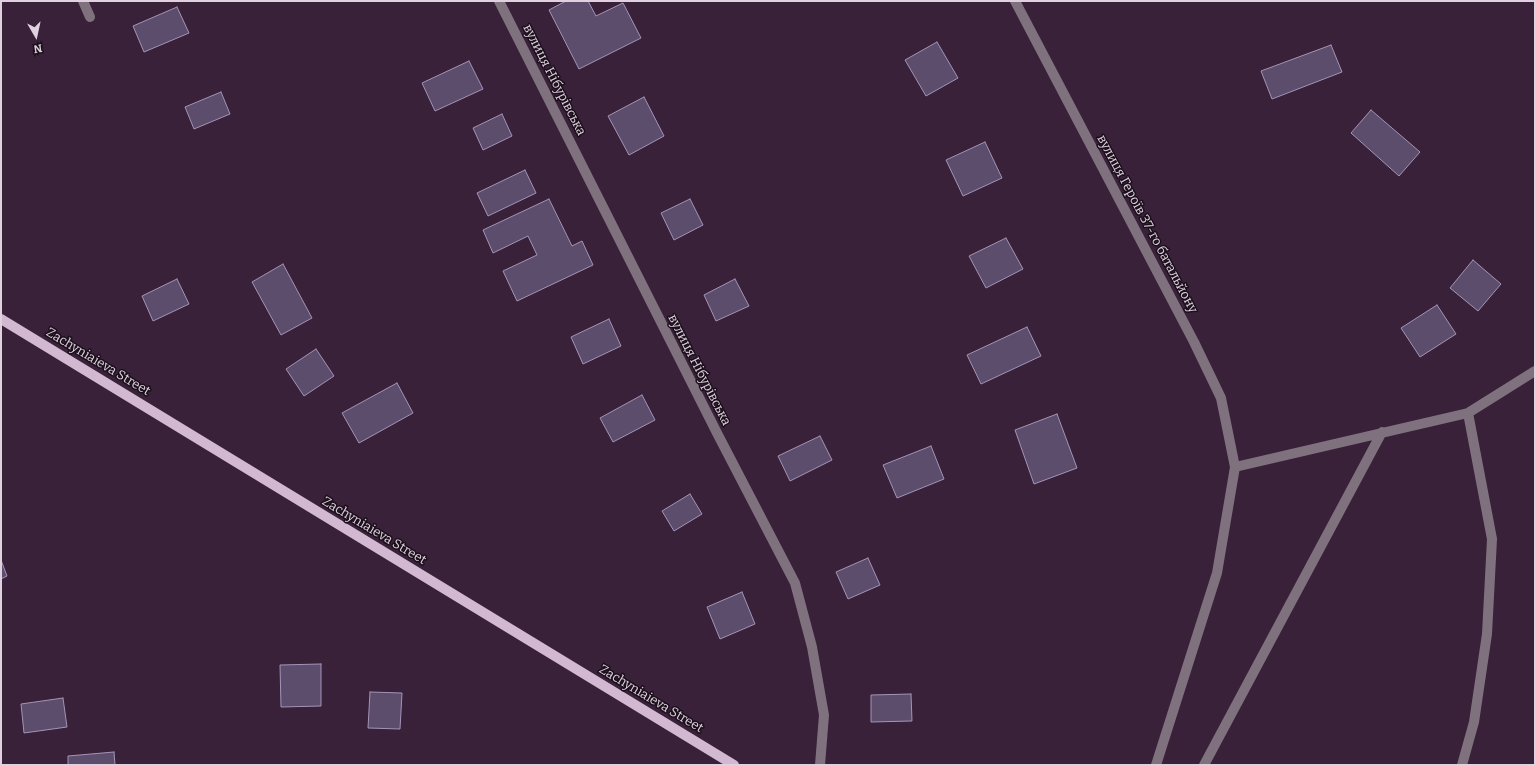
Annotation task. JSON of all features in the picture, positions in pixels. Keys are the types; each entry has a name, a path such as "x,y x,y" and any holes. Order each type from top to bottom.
{"main road":[{"name":"Zachyniaieva Street","path":"1,319 734,765"}],"street":[{"path":"83,1 90,17"},
{"name":"вулиця Нібурівська","path":"499,1 717,433 795,583 812,647 824,715 820,765"},
{"name":"вулиця Героїв 37-го батальйону","path":"1015,1 1191,335 1221,398 1235,467 1217,573 1156,765"},
{"path":"1235,467 1468,413 1535,372"},
{"path":"1462,765 1474,722 1487,634 1492,539 1468,413"},
{"path":"1204,765 1382,432"}],"building":[{"path":"566,1 588,1 596,16 623,3 641,38 579,69 549,10"},
{"path":"177,7 189,33 144,52 133,26"},
{"path":"937,42 958,78 926,96 905,60"},
{"path":"1331,45 1342,72 1272,99 1261,71"},
{"path":"469,61 483,89 435,111 422,83"},
{"path":"221,92 230,114 194,129 185,107"},
{"path":"644,97 664,136 629,155 608,116"},
{"path":"1371,110 1420,152 1399,176 1351,133"},
{"path":"502,114 512,136 483,150 473,128"},
{"path":"985,142 1002,178 963,196 946,160"},
{"path":"525,170 536,193 488,216 477,193"},
{"path":"549,199 572,246 582,241 593,265 517,301 503,271 537,255 528,236 493,253 483,230"},
{"path":"690,199 703,225 674,240 661,213"},
{"path":"1006,238 1023,269 986,288 969,256"},
{"path":"1473,260 1501,284 1478,311 1450,288"},
{"path":"283,264 312,318 281,335 252,282"},
{"path":"177,279 189,304 153,321 142,296"},
{"path":"735,279 749,306 716,321 704,295"},
{"path":"1437,305 1456,334 1420,357 1401,328"},
{"path":"609,319 621,346 583,364 571,337"},
{"path":"1027,327 1041,356 981,384 967,355"},
{"path":"316,349 334,376 304,396 286,369"},
{"path":"397,383 413,413 359,443 342,413"},
{"path":"642,395 655,420 613,442 600,418"},
{"path":"1057,414 1077,468 1034,484 1015,430"},
{"path":"820,436 832,460 790,481 778,456"},
{"path":"931,446 944,479 897,498 883,465"},
{"path":"690,494 702,514 674,531 662,511"},
{"path":"868,558 880,585 848,599 836,572"},
{"path":"1,560 7,576 1,579"},
{"path":"742,592 755,624 720,639 707,607"},
{"path":"321,664 321,706 281,707 280,665"},
{"path":"370,692 402,693 400,729 368,728"},
{"path":"911,694 912,721 871,722 871,695"},
{"path":"63,698 67,727 24,733 21,704"},
{"path":"114,752 115,765 68,765 68,756"}]}
